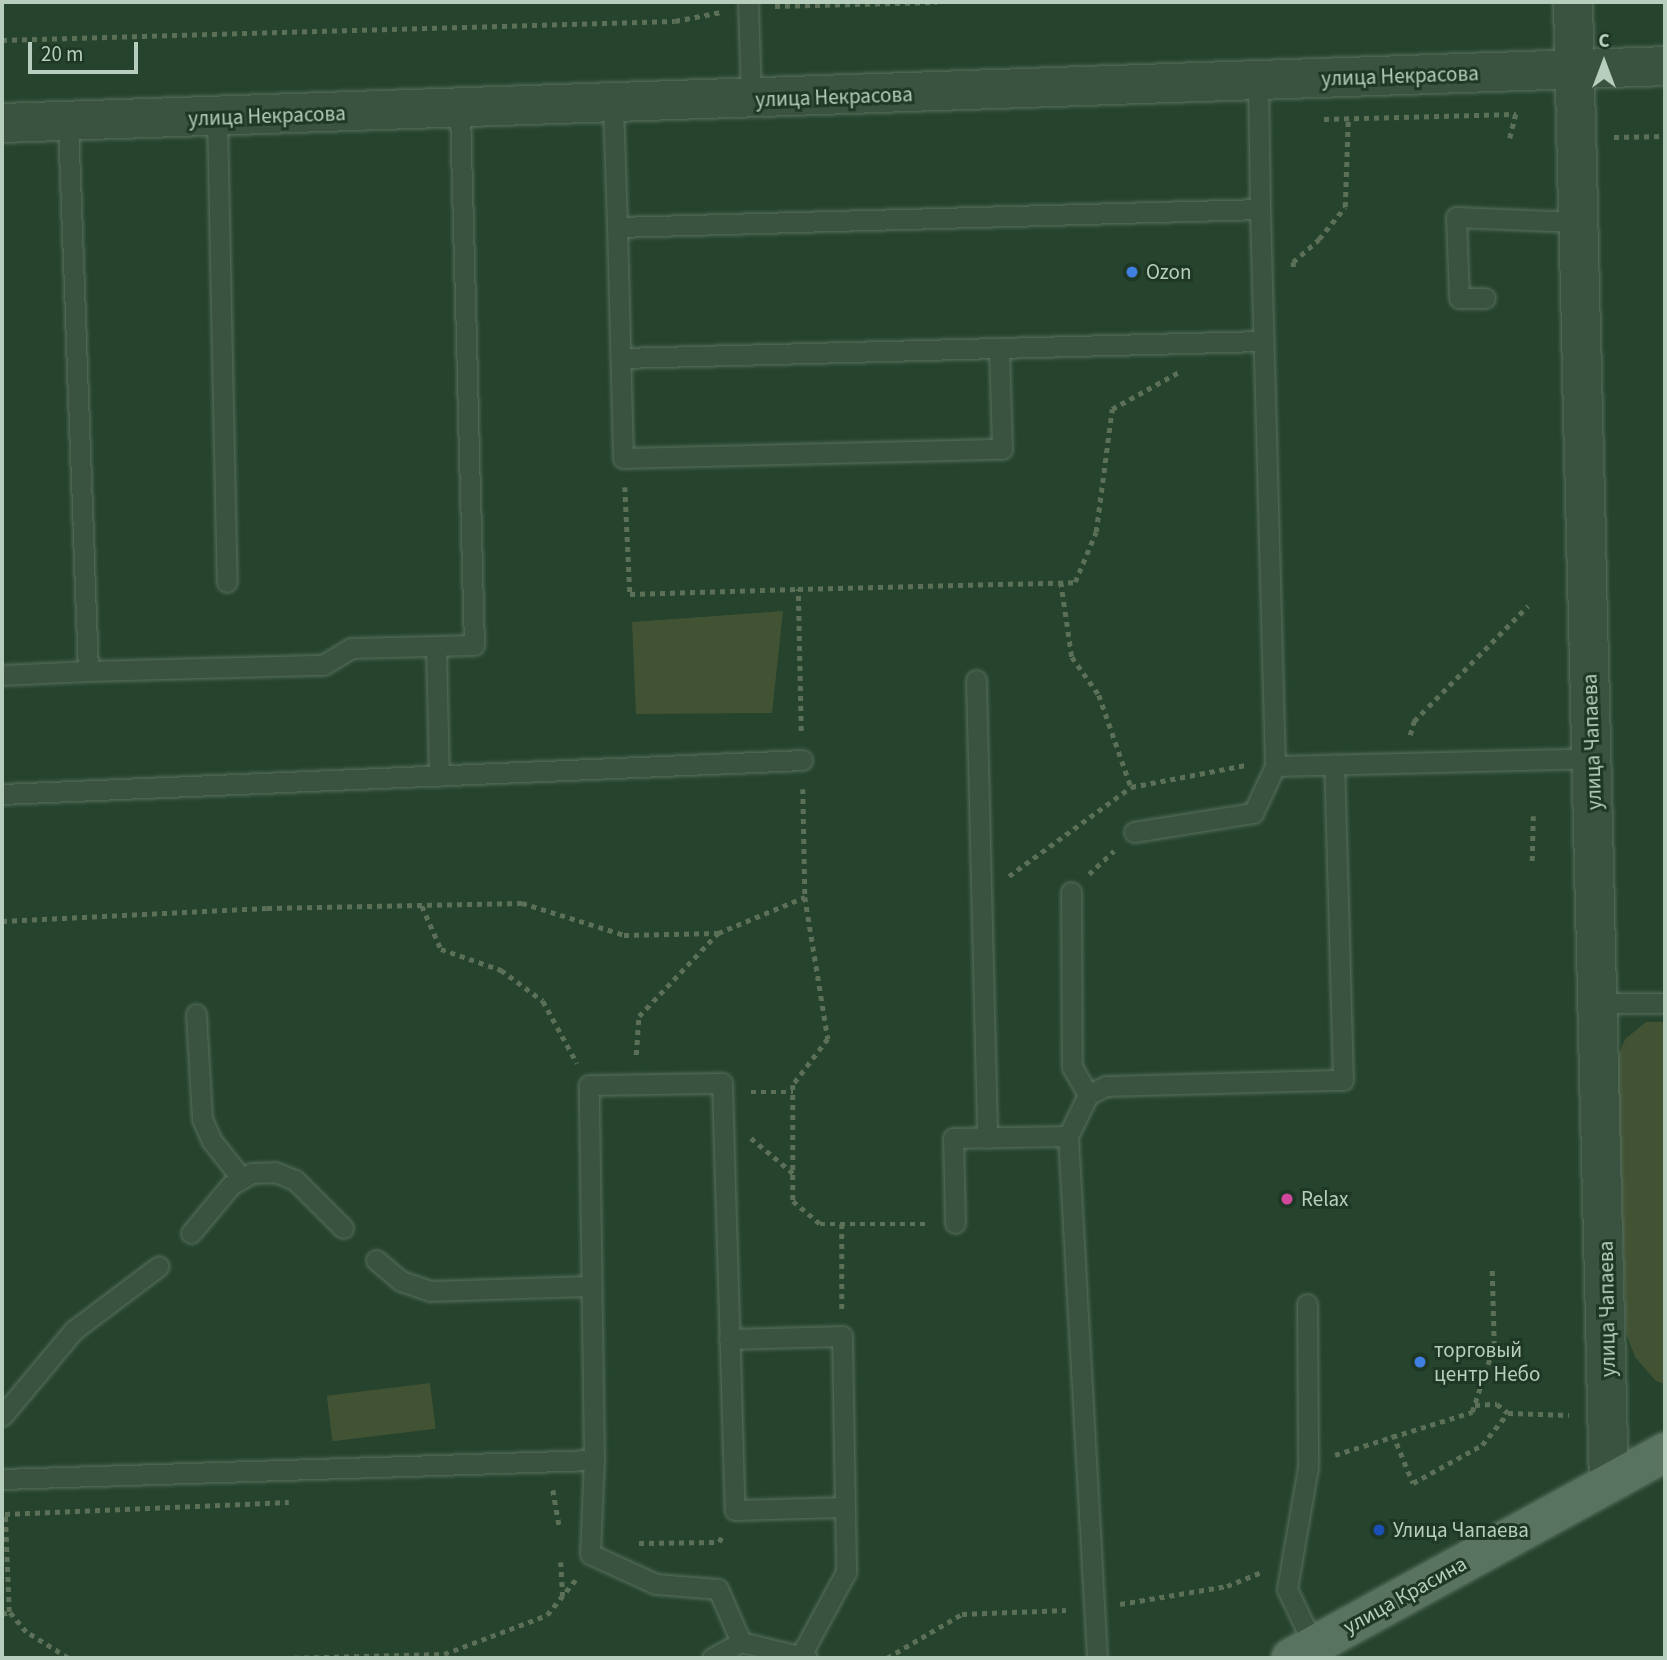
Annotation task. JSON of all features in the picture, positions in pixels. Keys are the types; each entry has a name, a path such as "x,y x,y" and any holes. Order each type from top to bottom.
{"main road":[{"name":"улица Красина","path":"1302,1652 1665,1452"}],"street":[{"name":"улица Чапаева","path":"1573,2 1576,222 1610,1412 1609,1482"},
{"name":"улица Некрасова","path":"2,123 460,110 1574,67 1665,66"}],"lane":[{"path":"748,5 751,100"},
{"path":"1134,832 1253,813 1275,766 1258,81"},
{"path":"613,104 623,458 1002,449 999,348"},
{"path":"2,675 323,665 351,648 474,645 460,110"},
{"path":"217,118 227,582"},
{"path":"68,122 88,671"},
{"path":"617,226 1260,209"},
{"path":"1485,298 1459,298 1456,217 1576,222"},
{"path":"621,358 1263,341"},
{"path":"436,646 439,776"},
{"path":"976,680 987,1138"},
{"path":"1275,766 1593,758"},
{"path":"2,794 802,760"},
{"path":"1097,1658 1068,1136 1088,1095 1106,1086 1343,1080 1334,764"},
{"path":"1071,892 1072,1067 1088,1095"},
{"path":"1600,1003 1665,1003"},
{"path":"196,1014 202,1119 212,1141 241,1178"},
{"path":"741,1642 718,1589 656,1584 590,1554 594,1460 589,1286 589,1085 722,1083 735,1510 845,1507"},
{"path":"955,1223 953,1138 1068,1136"},
{"path":"191,1233 241,1178 252,1173 275,1172 295,1180 343,1228"},
{"path":"376,1260 401,1281 430,1291 589,1286"},
{"path":"2,1416 74,1329 159,1266"},
{"path":"1302,1652 1287,1589 1308,1467 1307,1304"},
{"path":"712,1658 741,1642 803,1657 846,1572 842,1336 729,1339"},
{"path":"2,1479 594,1460"}],"path":[{"path":"2,40 675,21 748,5 937,2"},
{"path":"1293,262 1345,207 1348,118"},
{"path":"1614,137 1665,136"},
{"path":"623,458 630,594 1076,582 1096,532 1112,409 1235,342"},
{"path":"1061,582 1072,657 1099,695 1131,787"},
{"path":"798,589 805,897 828,1039 793,1085 793,1201 820,1224 955,1223"},
{"path":"1403,763 1414,721 1528,606"},
{"path":"1532,861 1533,816"},
{"path":"1071,892 1134,832"},
{"path":"2,921 522,903 624,935 718,933 805,897"},
{"path":"422,906 441,949 501,970 543,1001 589,1085"},
{"path":"634,1084 639,1016 718,933"},
{"path":"722,1091 793,1092"},
{"path":"723,1113 793,1174"},
{"path":"842,1224 842,1283"},
{"path":"1308,1467 1393,1434 1472,1412 1494,1346 1492,1270"},
{"path":"1475,1405 1497,1404 1507,1413 1610,1412"},
{"path":"1393,1434 1413,1483 1482,1445 1507,1413"},
{"path":"539,1490 553,1490 560,1541"},
{"path":"68,1658 26,1632 9,1612 5,1514 293,1501"},
{"path":"591,1532 614,1543 719,1542 735,1510"},
{"path":"561,1554 563,1596"},
{"path":"284,1658 444,1654 547,1615 563,1596 590,1554"},
{"path":"2,1614 9,1612"}],"green space":[{"path":"783,611 772,713 636,714 632,622"},
{"path":"1646,1022 1665,1022 1665,1384 1656,1381 1635,1357 1626,1333 1617,1059 1625,1039"},
{"path":"430,1383 436,1429 332,1441 327,1396"}],"place":[{"name":"Ozon","path":"1132,272"},
{"name":"Relax","path":"1287,1199"},
{"name":"торговый центр Небо","path":"1420,1362"},
{"name":"Улица Чапаева","path":"1379,1530"}]}
